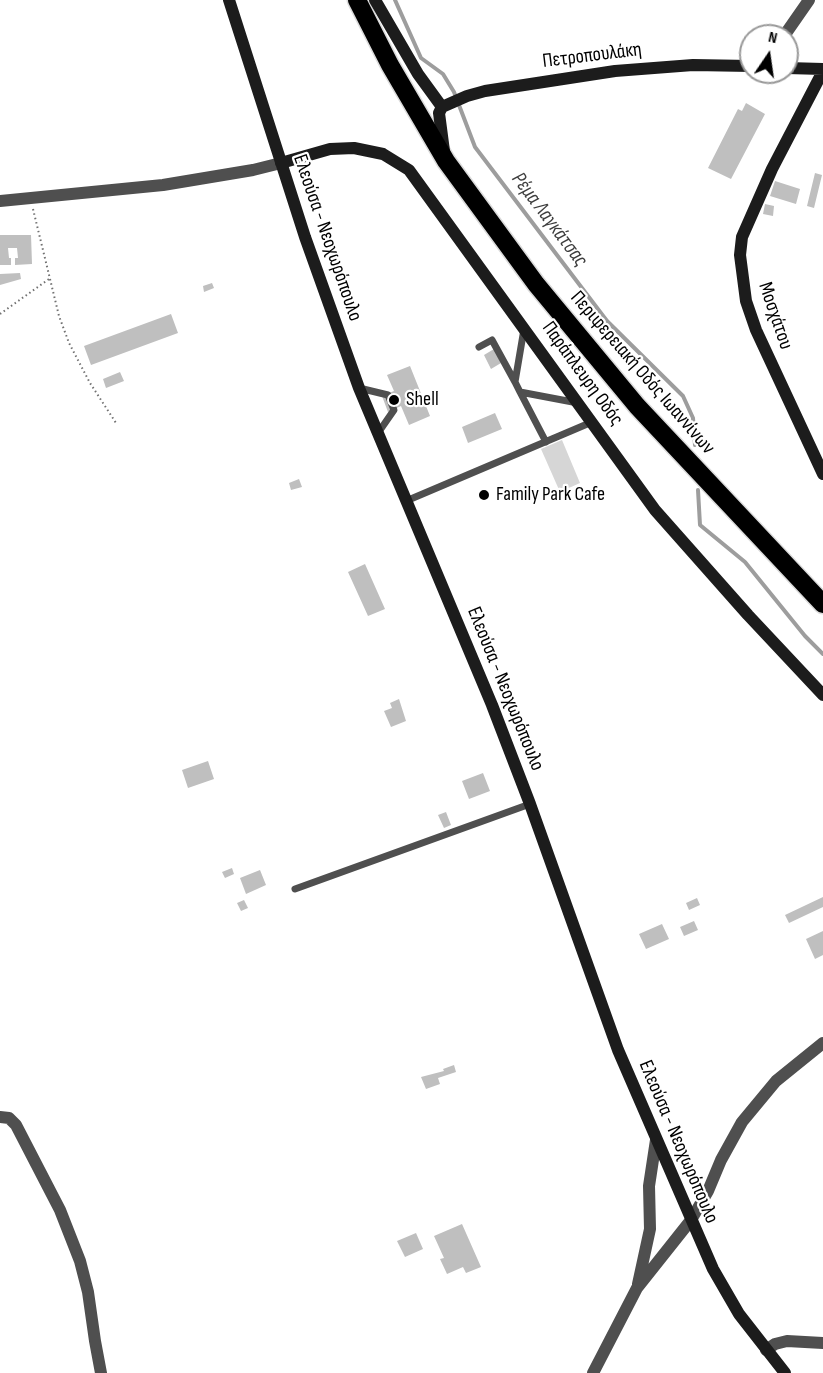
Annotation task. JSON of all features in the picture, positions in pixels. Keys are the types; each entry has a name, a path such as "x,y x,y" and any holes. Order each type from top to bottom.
{"highway":[{"name":"Περιφερειακή Οδός Ιωαννίνων","path":"357,0 390,65 446,161 536,284 637,406 823,604"}],"street":[{"name":"Ελεούσα - Νεοχωρόπουλο","path":"229,0 281,163 359,388 492,705 530,804 604,1017 718,1279 739,1314 785,1373"},
{"path":"375,0 418,74 446,105 439,113 439,122 446,161"},
{"path":"792,24 809,0"},
{"name":"Πετροπουλάκη","path":"446,105 467,96 510,86 642,68 693,65 739,66"},
{"path":"799,69 823,70"},
{"name":"Μοσχάτου","path":"823,70 772,169 742,237 740,255 746,302 756,330 823,474"},
{"name":"Παράπλευρη Οδός","path":"281,163 322,151 348,147 376,152 402,164 414,175 673,531 823,695"},
{"path":"0,201 172,184 281,163"},
{"path":"593,1373 637,1288 691,1220 742,1122 776,1081 823,1043"},
{"path":"0,1117 9,1118 16,1125 60,1210 80,1261 88,1292 101,1373"},
{"path":"637,1288 650,1229 649,1186 656,1140"},
{"path":"766,1350 787,1341 823,1343"}],"lane":[{"path":"515,382 524,327"},
{"path":"479,347 492,340 546,442"},
{"path":"359,388 388,395 394,410 378,433"},
{"path":"520,392 580,404"},
{"path":"406,501 593,422"},
{"path":"295,889 530,804"}],"path":[{"path":"30,198 59,316 69,343 90,383 116,423"},
{"path":"0,314 50,279"}],"shaded area":[{"path":"562,440 580,483 560,492 541,449"}],"building":[{"path":"746,103 765,114 731,179 708,168 738,109 742,111"},
{"path":"815,173 822,175 814,208 807,206"},
{"path":"775,181 800,189 796,204 770,196"},
{"path":"765,204 774,206 773,216 763,214"},
{"path":"0,235 31,235 32,264 15,265 15,258 18,258 17,248 8,248 11,265 0,265"},
{"path":"20,273 21,279 0,285 0,274"},
{"path":"212,283 214,288 204,292 203,286"},
{"path":"171,314 178,333 91,365 84,346"},
{"path":"494,349 501,363 491,369 484,355"},
{"path":"410,366 430,416 409,425 401,406 388,412 382,396 394,391 387,375"},
{"path":"120,372 124,381 106,388 103,379"},
{"path":"495,413 502,429 468,443 462,427"},
{"path":"299,479 302,487 291,490 289,483"},
{"path":"365,564 385,609 368,616 348,572"},
{"path":"399,699 406,721 391,727 384,711 392,708 390,703"},
{"path":"208,761 214,779 188,788 182,770"},
{"path":"483,773 490,791 469,799 462,781"},
{"path":"446,812 451,825 444,828 438,815"},
{"path":"232,868 234,874 225,878 222,872"},
{"path":"260,870 266,885 246,894 240,878"},
{"path":"823,897 823,907 789,923 785,915"},
{"path":"697,898 700,905 689,910 686,903"},
{"path":"244,900 248,908 241,911 237,903"},
{"path":"694,921 698,930 684,936 680,927"},
{"path":"662,924 669,939 646,949 639,934"},
{"path":"823,931 823,955 815,959 806,939"},
{"path":"454,1065 456,1072 438,1078 440,1084 426,1089 421,1077 444,1071 443,1069"},
{"path":"462,1224 481,1267 466,1273 463,1267 447,1274 440,1259 444,1258 434,1236"},
{"path":"416,1233 423,1249 405,1257 397,1241"}],"waterway":[{"name":"Ρέμα Λαγκάτσας","path":"395,0 421,58 443,74 454,92 475,147 607,321 683,396 693,418 695,445"},
{"name":"Ρέμα Λαγκάτσας","path":"698,490 700,525 745,562 805,636 823,654"}],"place":[{"name":"Shell","path":"394,400"},
{"name":"Family Park Cafe","path":"484,495"}]}
